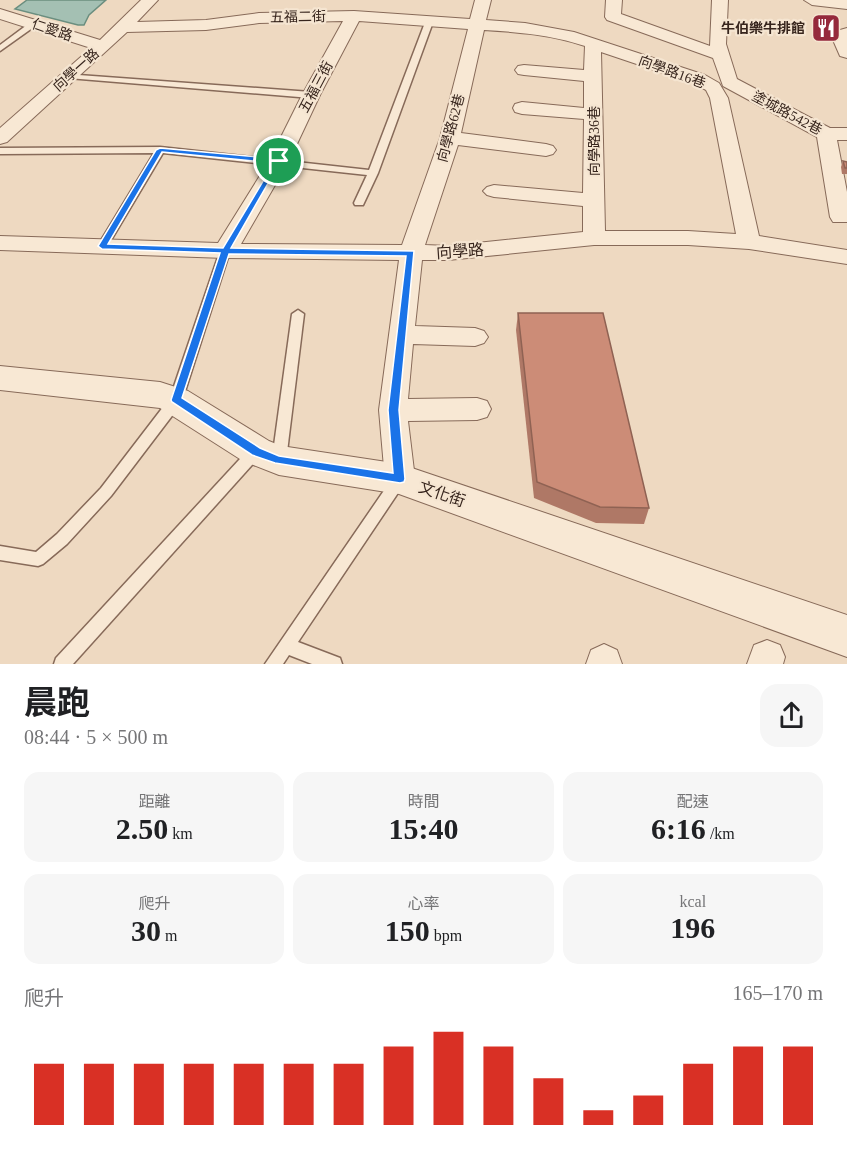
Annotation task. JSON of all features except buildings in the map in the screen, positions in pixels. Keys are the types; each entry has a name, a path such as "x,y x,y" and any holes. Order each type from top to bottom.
{"street":[{"path":"2,14 23,0"},
{"name":"向學一路","path":"0,138 103,46 150,0"},
{"path":"259,18 269,0"},
{"name":"向學路62巷","path":"400,479 393,410 411,253 450,138 483,0"},
{"path":"614,0 613,17 721,55"},
{"path":"720,0 718,44 721,55"},
{"path":"812,0 847,4"},
{"name":"仁愛路","path":"2,14 103,46"},
{"name":"五福二街","path":"121,27 206,25 259,18 354,16 476,26"},
{"name":"五福三街","path":"225,251 279,161 311,95 354,16"},
{"name":"向學路16巷","path":"476,26 525,28 568,35 699,79 713,87 718,98 749,242"},
{"path":"847,34 843,40 847,52"},
{"name":"向學路36巷","path":"593,44 594,238"},
{"name":"塗城路542巷","path":"721,55 729,82 826,134 847,134"},
{"path":"524,70 593,76"},
{"path":"522,108 594,114"},
{"path":"826,134 841,218"},
{"path":"450,138 546,150"},
{"path":"494,191 594,201"},
{"name":"向學路","path":"0,243 225,251 448,253 594,238 688,238 749,242 847,257"},
{"path":"401,335 474,337"},
{"name":"文化街","path":"0,378 159,395 176,400 267,456 400,479 847,636"},
{"path":"393,410 477,409"}],"lane":[{"path":"359,202 374,173 429,22"},
{"path":"0,49 34,24"},
{"path":"69,76 311,95"},
{"path":"0,151 160,150 374,173"},
{"path":"102,246 160,150"},
{"path":"2,555 38,559 62,539 106,492 176,400 225,251"},
{"path":"62,664 267,456 298,314"},
{"path":"273,664 400,479"},
{"path":"286,646 334,664"}],"shaded area":[{"path":"27,0 106,0 89,15 84,25 78,25 15,9"}],"place":[{"name":"牛伯樂牛排館","path":"826,28"}],"route":[{"path":"279,161 160,150 102,246 225,251 176,400 256,451 279,460 400,479 393,410 411,253 225,251 279,161"}]}
